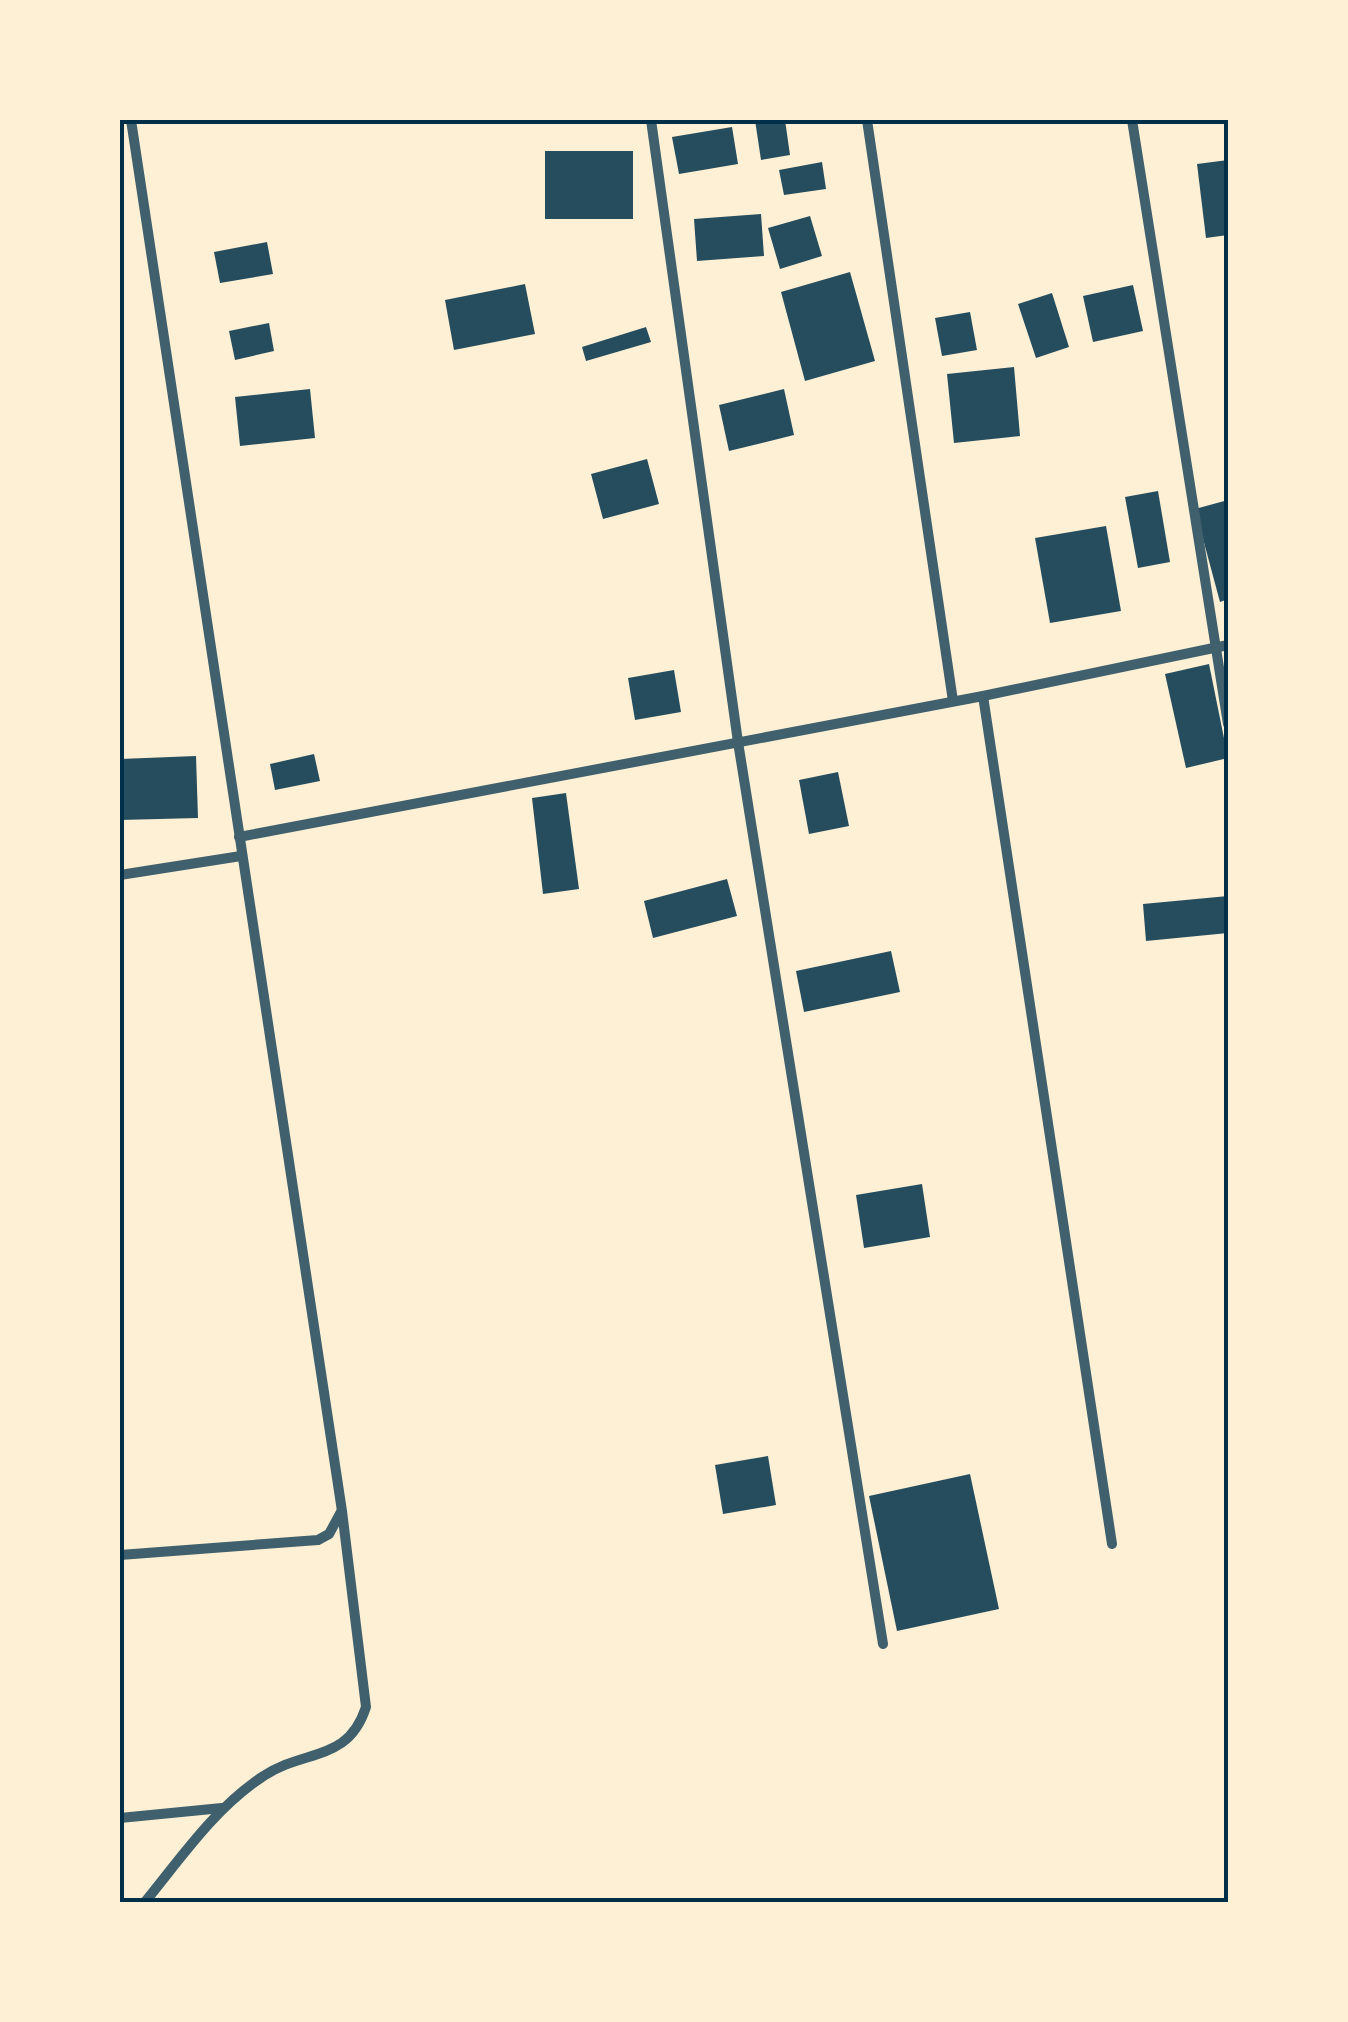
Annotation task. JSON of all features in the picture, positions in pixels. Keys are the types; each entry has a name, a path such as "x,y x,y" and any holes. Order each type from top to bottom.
{"street":[{"path":"131,120 342,1511 366,1708 350,1740 264,1774 222,1808 146,1902"},
{"path":"651,120 738,742 883,1644"},
{"path":"867,120 953,701"},
{"path":"1132,120 1222,646 1228,724"},
{"path":"238,837 983,696 1222,646"},
{"path":"983,696 1112,1544"},
{"path":"120,876 241,856"},
{"path":"120,1555 318,1540 329,1534 342,1511"},
{"path":"120,1818 222,1808"}],"building":[{"path":"755,120 785,120 790,155 761,160"},
{"path":"732,127 738,164 679,174 672,137"},
{"path":"545,151 633,151 633,219 545,219"},
{"path":"1228,160 1228,235 1206,238 1197,164"},
{"path":"822,162 826,189 784,195 779,170"},
{"path":"761,214 764,256 697,261 694,219"},
{"path":"810,216 822,256 780,269 768,228"},
{"path":"267,242 273,274 220,283 214,252"},
{"path":"850,272 875,361 805,381 781,292"},
{"path":"525,284 535,334 454,350 445,300"},
{"path":"1133,285 1143,331 1093,342 1083,296"},
{"path":"1052,293 1069,347 1036,358 1018,304"},
{"path":"970,312 977,350 942,356 935,318"},
{"path":"269,323 274,351 235,360 229,331"},
{"path":"646,327 651,342 586,361 582,347"},
{"path":"1014,367 1020,436 954,443 947,374"},
{"path":"310,389 315,438 240,446 235,397"},
{"path":"784,389 794,435 729,451 719,405"},
{"path":"647,459 659,504 603,519 591,474"},
{"path":"1158,491 1170,562 1138,568 1125,497"},
{"path":"1228,500 1228,599 1220,602 1195,509"},
{"path":"1106,526 1121,611 1050,623 1035,538"},
{"path":"1209,664 1228,758 1186,768 1165,674"},
{"path":"674,670 681,712 635,720 628,678"},
{"path":"314,754 320,781 275,790 270,764"},
{"path":"196,756 198,818 120,820 120,759"},
{"path":"838,772 849,826 809,834 799,780"},
{"path":"566,793 579,889 543,894 532,798"},
{"path":"727,879 737,916 653,938 644,901"},
{"path":"1228,896 1228,933 1146,941 1143,904"},
{"path":"891,951 900,992 804,1012 796,971"},
{"path":"922,1184 930,1237 864,1248 856,1195"},
{"path":"768,1456 776,1505 723,1514 715,1465"},
{"path":"970,1474 999,1609 897,1631 869,1496"}]}
